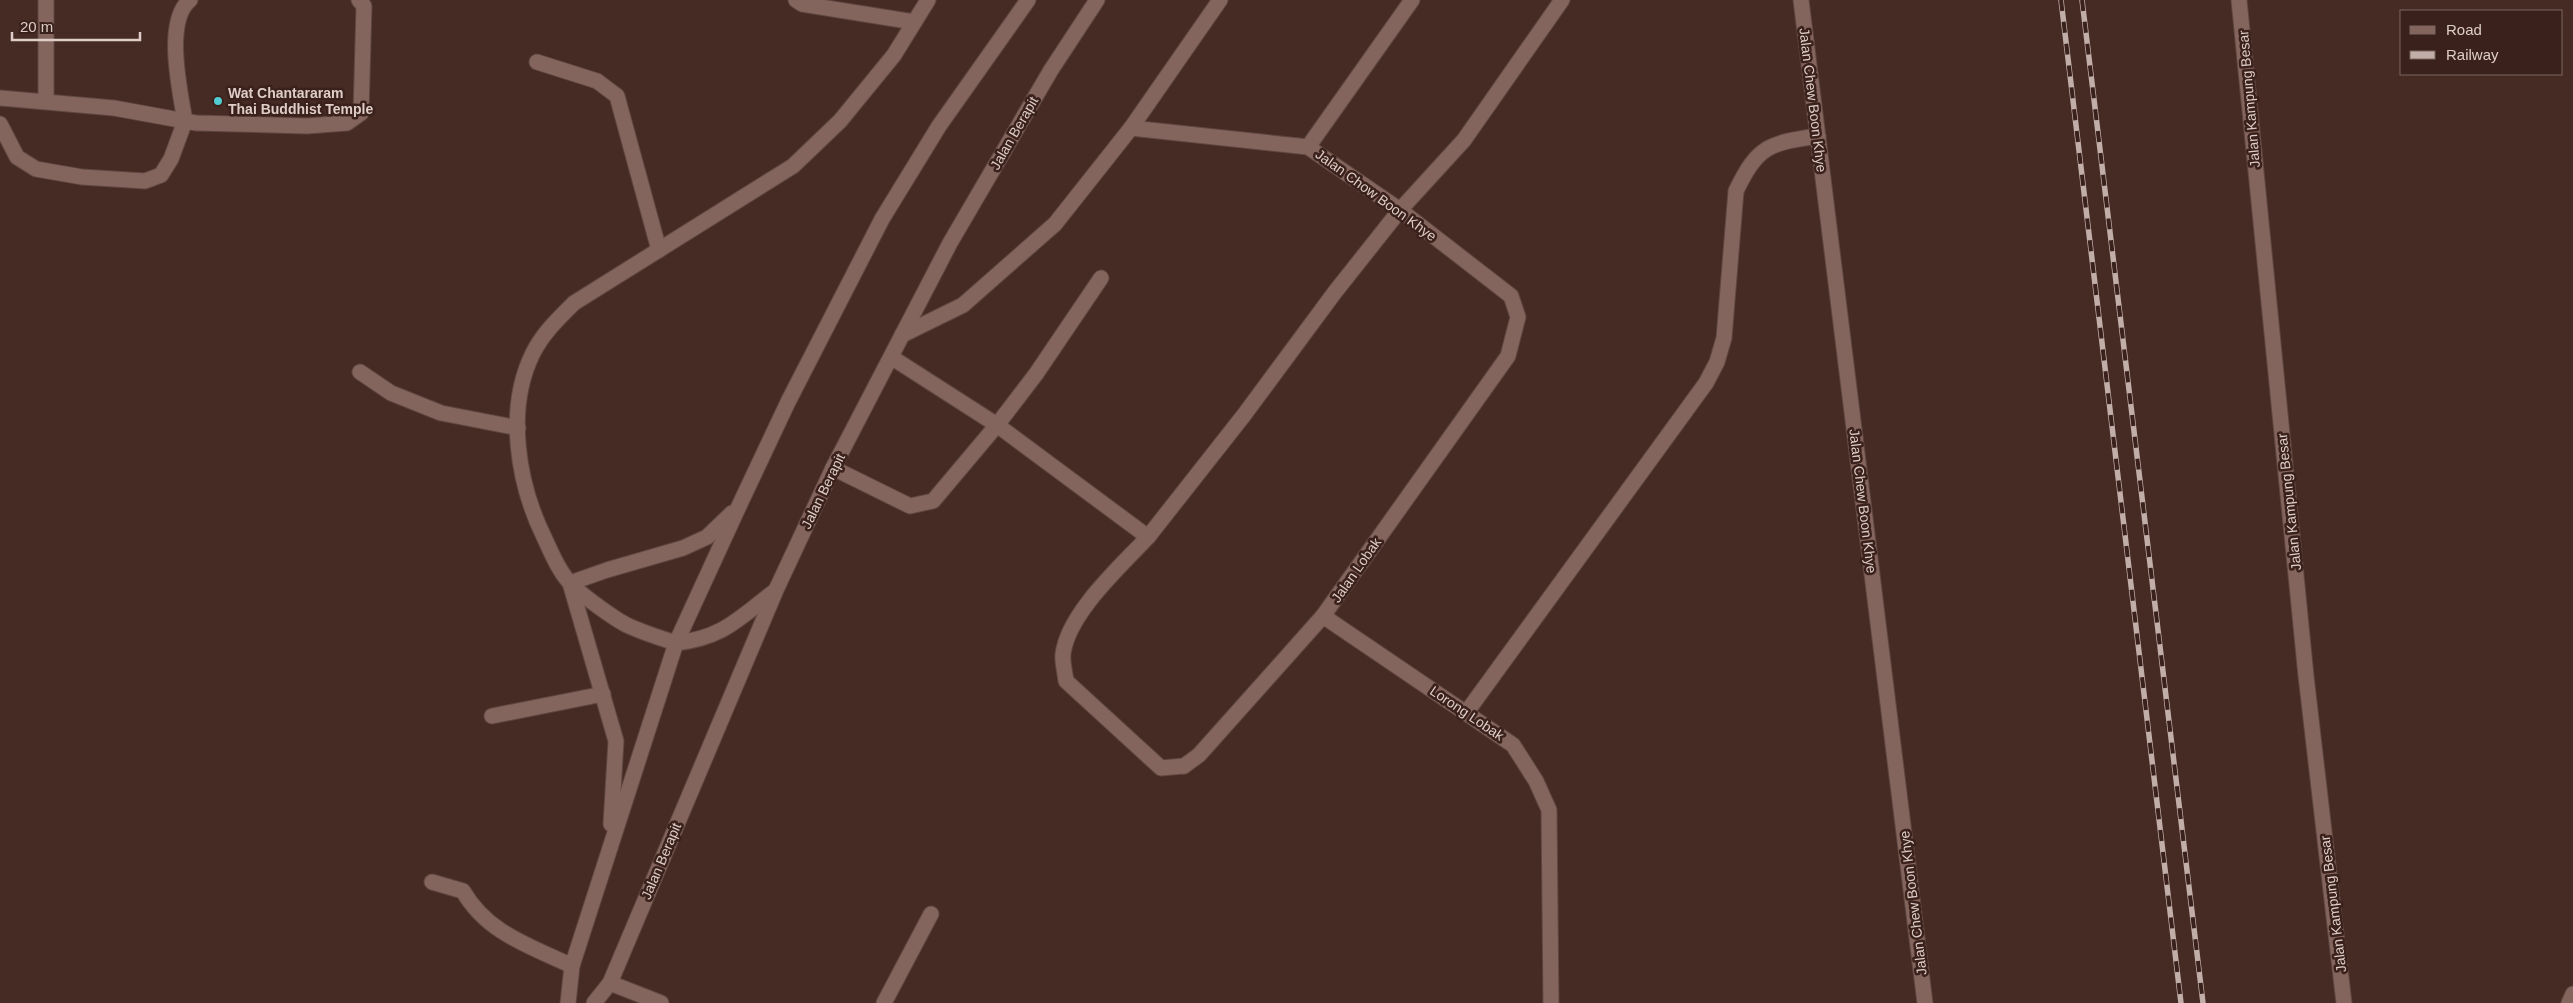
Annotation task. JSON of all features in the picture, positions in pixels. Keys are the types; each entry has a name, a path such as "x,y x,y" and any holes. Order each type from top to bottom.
{"street":[{"path":"46,0 46,101"},
{"path":"0,124 17,157 36,169 82,177 145,181 161,175 171,159 186,121 178,74 177,25 185,4 190,0"},
{"path":"0,98 114,108 196,123 307,126 347,123 356,119 361,113 364,6 358,0"},
{"path":"796,0 802,4 914,22"},
{"path":"610,846 616,741 604,694 570,583 537,523 524,485 518,428 521,389 533,354 550,327 574,304 793,166 840,121 894,55 928,0"},
{"path":"568,1003 572,966 676,643 788,402 882,219 939,126 1028,0"},
{"name":"Jalan Berapit","path":"594,1003 610,982 776,590 833,468 950,243 1051,70 1097,0"},
{"path":"902,335 962,305 1055,224 1131,128 1220,0"},
{"path":"1308,146 1412,0"},
{"path":"891,357 997,425 1148,537 1244,415 1335,292 1400,210 1464,140 1562,0"},
{"name":"Jalan Chew Boon Khye","path":"1801,0 1925,1003"},
{"name":"Jalan Kampung Besar","path":"2239,0 2306,676 2344,1003"},
{"path":"537,62 597,81 617,96 659,250"},
{"name":"Jalan Chow Boon Khye","path":"1131,128 1308,146 1400,210 1511,296 1518,317 1508,356"},
{"path":"1466,713 1619,504 1714,369 1724,338 1736,191 1744,174 1759,154 1779,142 1818,136"},
{"path":"833,468 910,506 933,501 997,425 1036,374 1101,278"},
{"name":"Jalan Lobak","path":"1148,537 1093,595 1072,627 1062,654 1066,681 1161,768 1184,766 1199,755 1323,616 1508,356"},
{"path":"360,372 391,393 441,413 518,428"},
{"path":"570,583 683,548 707,537 739,506"},
{"path":"570,583 627,626 676,643 698,640 720,633 776,590"},
{"name":"Lorong Lobak","path":"1323,616 1513,745 1536,781 1549,810 1552,1003"},
{"path":"492,716 604,694"},
{"path":"432,882 463,891 472,907 495,928 572,966"},
{"path":"884,1003 931,914"},
{"path":"610,982 661,1003"},
{"path":"2570,1003 2573,994"}],"railway":[{"path":"2061,0 2181,1003"},
{"path":"2082,0 2203,1003"}],"place":[{"name":"Wat Chantararam Thai Buddhist Temple","path":"218,101"}]}
